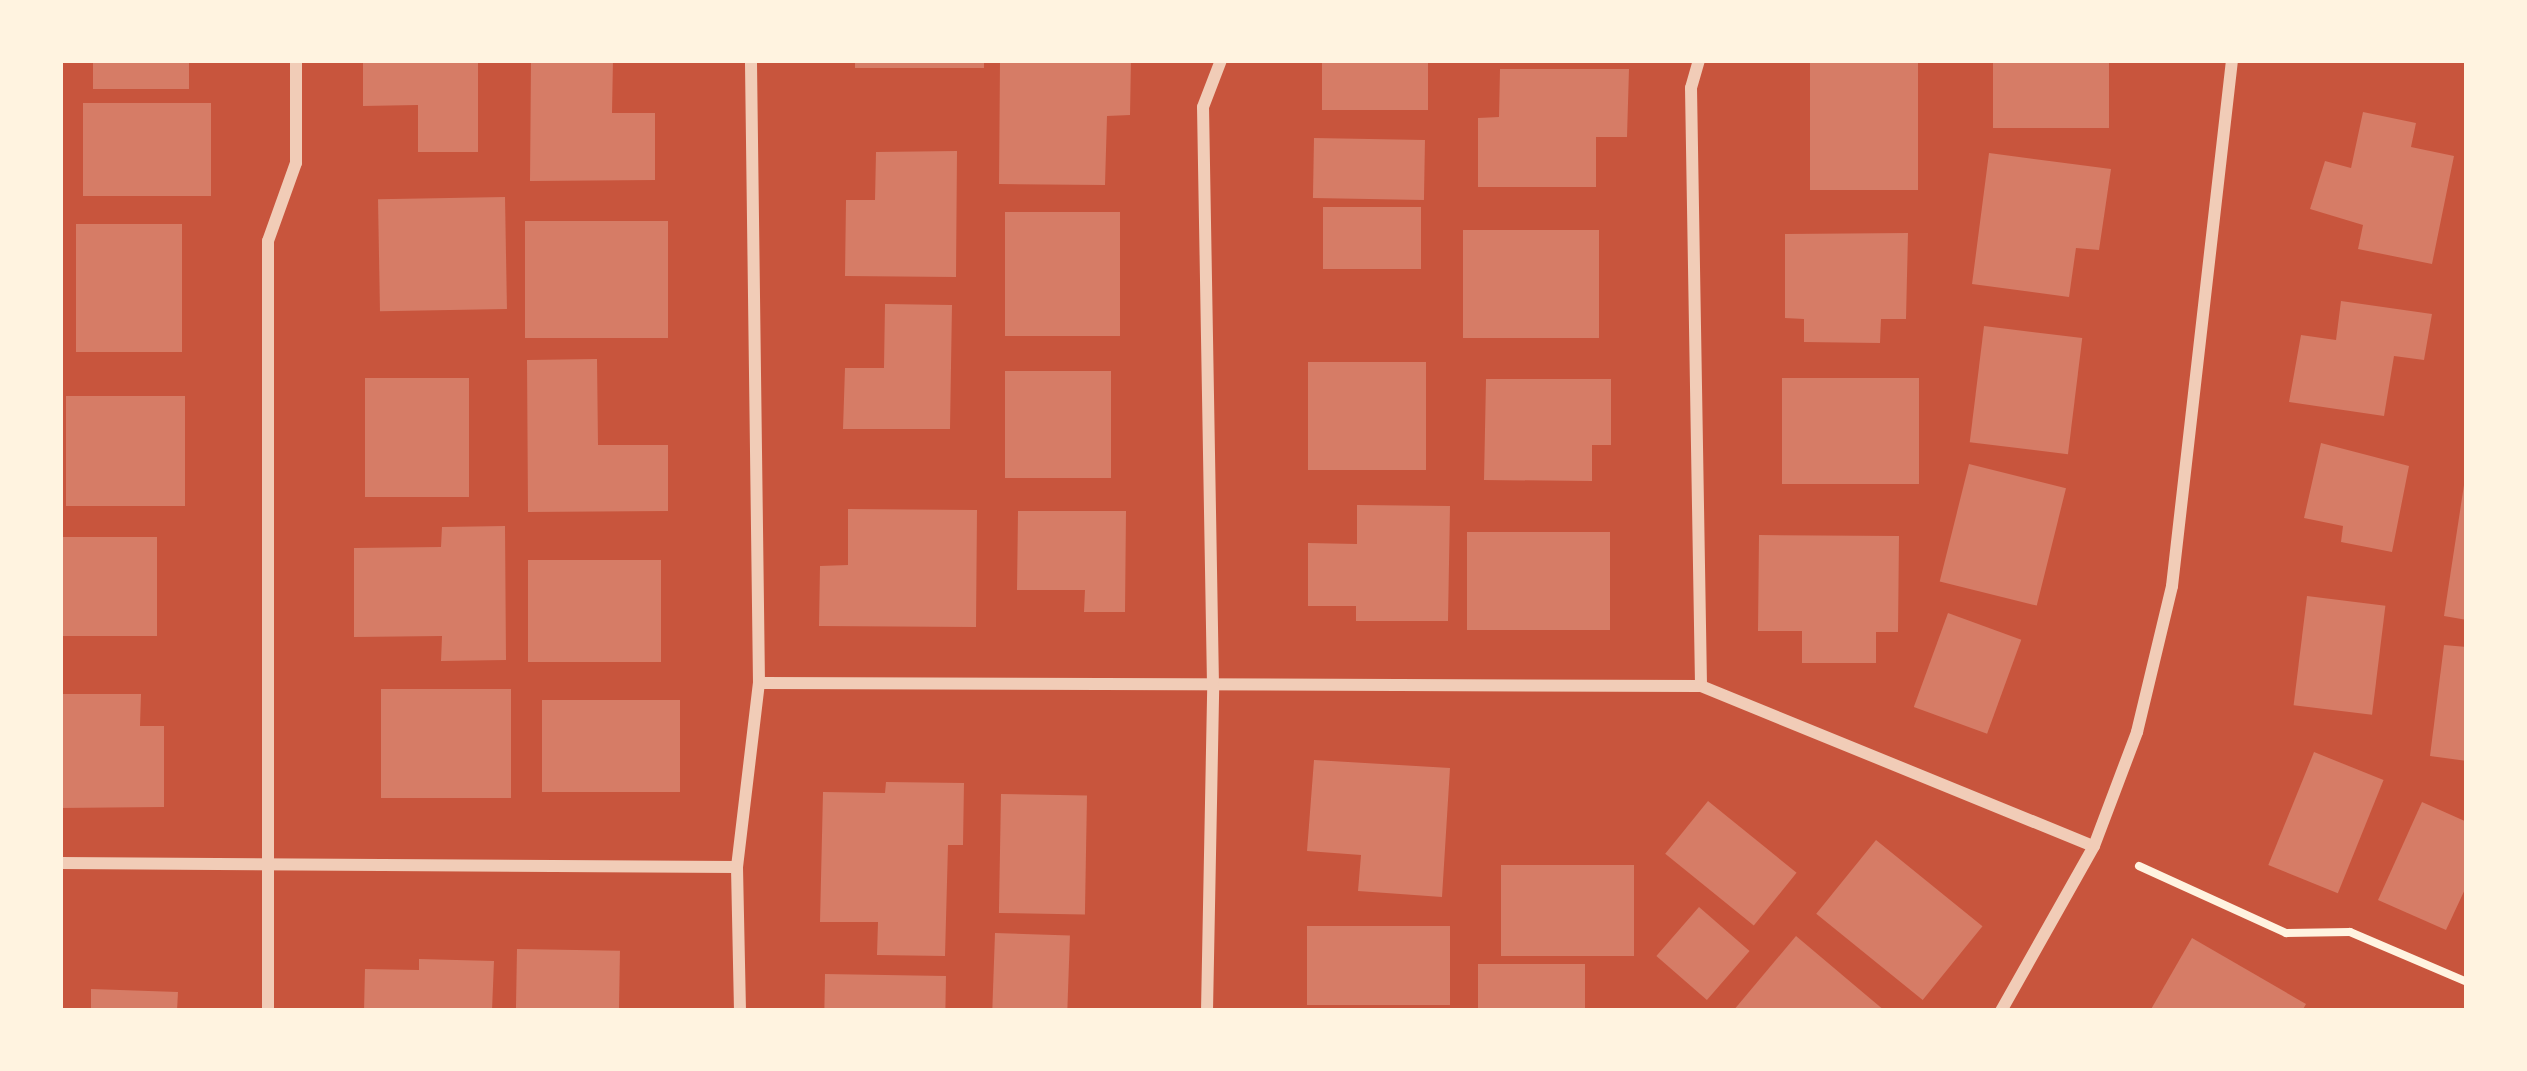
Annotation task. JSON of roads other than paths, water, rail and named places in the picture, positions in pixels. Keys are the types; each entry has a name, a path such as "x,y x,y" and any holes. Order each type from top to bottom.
{"street":[{"path":"268,1011 268,241 296,163 296,60"},
{"path":"740,1011 737,867 759,683 751,60"},
{"path":"1207,1011 1213,685 1203,107 1221,60"},
{"path":"1700,60 1691,88 1701,686"},
{"path":"2001,1011 2094,846 2137,732 2172,586 2232,60"},
{"path":"759,683 1701,686 2094,846"},
{"path":"60,863 267,860 737,867"}]}
